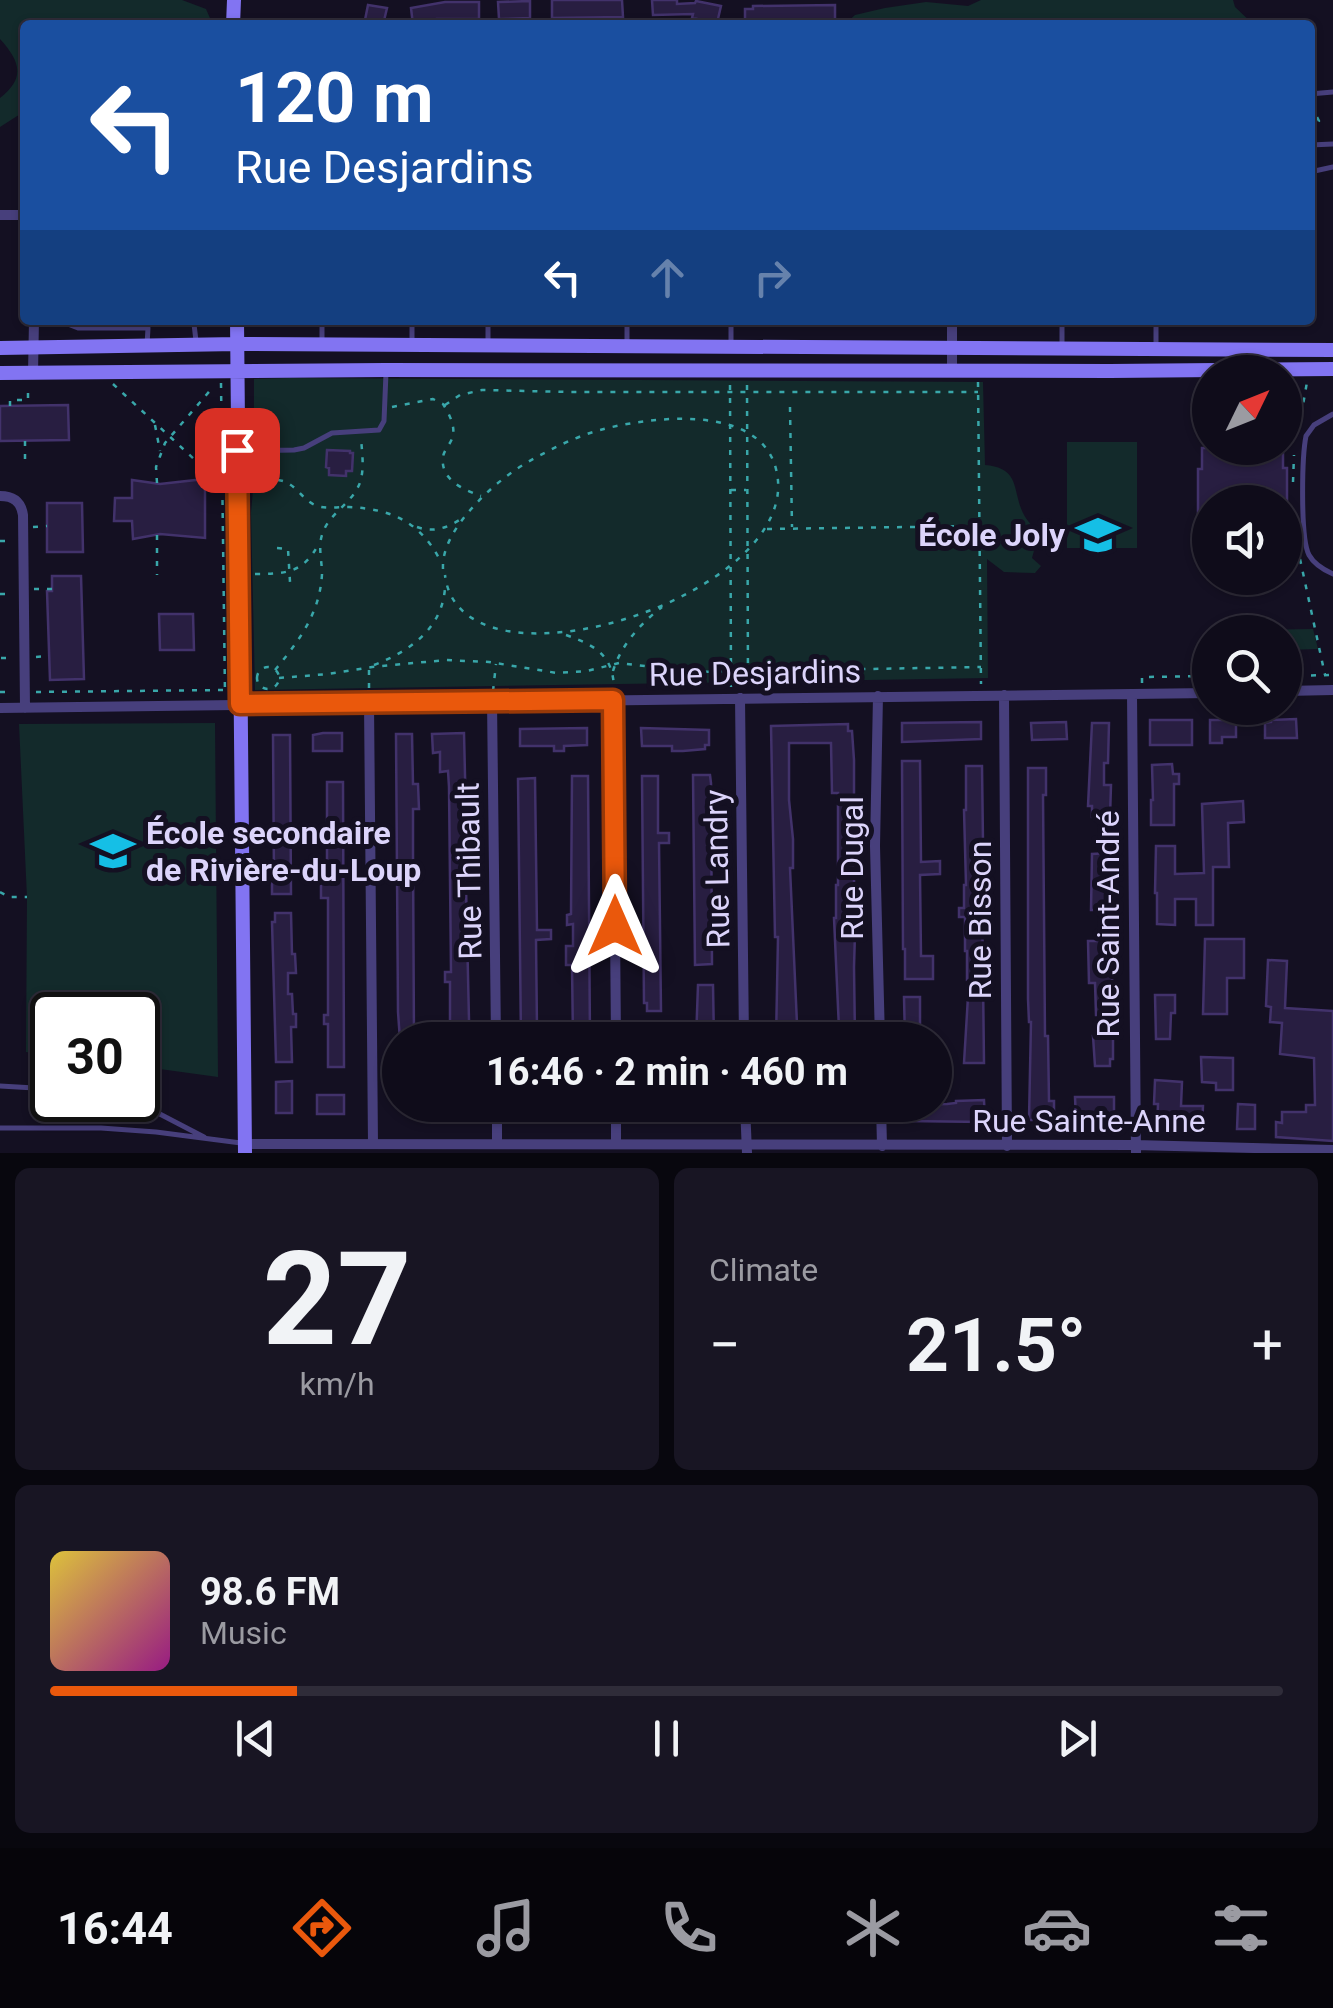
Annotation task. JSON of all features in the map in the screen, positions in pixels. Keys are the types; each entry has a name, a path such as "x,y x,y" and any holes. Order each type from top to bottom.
{"main road":[{"path":"237,325 238,574 232,705 245,1148"},
{"path":"0,348 322,344 1333,350"},
{"path":"0,373 30,377 386,370 1333,369"}],"street":[{"path":"30,377 34,325"},
{"path":"952,325 952,370"},
{"path":"0,496 13,498 21,506 24,708"},
{"path":"1302,691 1333,690"},
{"name":"Rue Desjardins","path":"0,708 1192,693"},
{"name":"Rue Saint-André","path":"1135,1149 1137,694"},
{"name":"Rue Bisson","path":"1004,695 1006,1146"},
{"name":"Rue Dugal","path":"878,696 875,846 880,1022"},
{"name":"Rue Landry","path":"740,698 744,1022"},
{"path":"613,700 616,1022"},
{"name":"Rue Thibault","path":"492,702 496,1022"},
{"path":"369,703 373,1144"},
{"path":"497,1122 497,1144"},
{"path":"616,1122 616,1144"},
{"path":"745,1122 746,1149"},
{"path":"881,1122 882,1146"},
{"name":"Rue Sainte-Anne","path":"245,1148 616,1144 746,1149 882,1146 951,1150 1006,1146 1333,1150"}],"lane":[{"path":"70,325 148,328"},
{"path":"147,345 149,325"},
{"path":"194,325 196,344"},
{"path":"322,325 322,344"},
{"path":"412,325 412,345"},
{"path":"488,325 488,346"},
{"path":"627,325 627,346"},
{"path":"730,347 732,325"},
{"path":"1062,325 1062,348"},
{"path":"1156,325 1156,349"},
{"path":"237,450 294,450 332,433 379,430 384,421 386,370"},
{"path":"1333,414 1314,425 1306,436 1304,522 1307,552 1316,564 1333,574"},
{"path":"0,1086 30,1088"},
{"path":"160,1114 206,1138"},
{"path":"0,1128 101,1128 206,1138 245,1148"}],"path":[{"path":"729,369 731,672 740,698"},
{"path":"978,370 981,694"},
{"path":"10,406 10,400 28,400 30,377"},
{"path":"740,698 748,671 748,377"},
{"path":"156,483 160,451 221,378 225,690 232,705"},
{"path":"108,379 222,485"},
{"path":"445,405 482,390 978,392"},
{"path":"385,407 433,398 445,405 454,429 443,456 446,471 455,484 482,496"},
{"path":"790,407 792,529"},
{"path":"369,668 414,645 430,628 445,593 442,562 448,545 482,496 534,458 565,443 602,430 668,419 700,420 730,425 748,434 767,450 778,473 777,496 765,529 746,549 708,582 620,622 571,633 507,630 475,620 464,612 450,597 444,576"},
{"path":"154,423 160,451"},
{"path":"238,574 290,572 307,562 329,521 360,481 361,432"},
{"path":"24,441 25,462"},
{"path":"278,480 290,483 313,504 369,509 422,529 444,528 468,513"},
{"path":"730,490 748,490"},
{"path":"411,524 430,544 443,569"},
{"path":"765,529 980,526"},
{"path":"157,535 157,575"},
{"path":"275,670 306,630 317,603 322,574 321,537"},
{"path":"276,548 288,548 290,582"},
{"path":"24,589 52,589"},
{"path":"613,700 613,664 641,626 666,604"},
{"path":"560,633 591,646 613,664"},
{"path":"24,657 50,656"},
{"path":"279,678 446,660 496,663 557,674 613,664 731,672 981,667"},
{"path":"492,702 496,663"},
{"path":"254,690 277,684 275,670 268,667 259,671 260,686"},
{"path":"369,668 369,703"},
{"path":"1302,676 1333,675"},
{"path":"1137,694 1142,677 1192,676"},
{"path":"0,692 225,690"},
{"path":"0,892 10,897 27,897"}],"green space":[{"path":"0,0 182,0 206,9 211,20 20,20 20,114 0,127 0,98 14,83 17,69 0,39"},
{"path":"981,0 1233,0 1249,20 850,20 855,15 926,2 968,6"},
{"path":"254,379 983,382 985,465 997,467 1010,476 1023,513 1033,527 1032,558 1041,566 1035,573 1004,572 987,559 988,678 255,690 251,513"},
{"path":"1067,442 1137,442 1137,548 1067,548"},
{"path":"1302,629 1313,629 1318,649 1302,649"},
{"name":"École secondaire de Rivière-du-Loup","path":"215,723 218,1077 160,1069 160,992 30,992 30,1052 26,1052 27,897 19,724"}],"building":[{"path":"552,0 622,0 623,17 552,18"},
{"path":"652,0 721,6 718,20 692,18 693,14 653,15"},
{"path":"530,1 530,18 499,19 498,2"},
{"path":"479,2 479,19 412,20 411,8"},
{"path":"368,5 387,8 384,20 365,20"},
{"path":"835,5 835,20 745,20 745,9"},
{"path":"68,405 69,440 0,441 0,406"},
{"path":"327,450 353,453 352,471 346,471 346,476 329,475"},
{"path":"1202,465 1283,465 1287,468 1287,485 1198,485 1198,469"},
{"path":"205,479 205,538 160,534 133,539 132,521 114,521 115,498 132,498 132,480 160,484"},
{"path":"47,503 82,503 83,552 47,552"},
{"path":"52,576 81,576 84,679 50,680 47,591 52,591"},
{"path":"159,614 193,614 194,650 160,650"},
{"path":"1150,720 1192,720 1192,745 1150,745"},
{"path":"981,722 981,739 902,742 902,723"},
{"path":"1066,722 1067,739 1032,740 1031,723"},
{"path":"1092,723 1109,723 1104,785 1111,785 1110,817 1092,817 1092,806 1088,806"},
{"path":"848,724 848,731 852,731 854,884 859,933 855,933 855,1022 839,1022 834,918 838,793 832,793 831,743 789,743 797,1022 776,1022 778,937 771,726"},
{"path":"1210,725 1236,725 1236,737 1222,737 1222,743 1210,743"},
{"path":"1265,725 1296,725 1297,738 1265,738"},
{"path":"587,728 587,745 564,746 564,751 554,751 554,746 520,746 520,729"},
{"path":"641,728 709,730 709,745 683,751 672,751 672,746 642,746"},
{"path":"342,733 342,751 313,751 313,735"},
{"path":"464,733 469,1022 450,1022 450,982 445,982 445,972 451,972 448,771 440,772 440,752 433,753 432,734"},
{"path":"396,734 412,734 413,784 418,784 419,809 413,809 414,1022 399,1022"},
{"path":"273,735 290,735 291,894 272,894"},
{"path":"902,761 920,761 921,862 940,861 940,874 920,875 921,956 933,956 933,979 905,979"},
{"path":"1172,764 1173,774 1179,774 1179,784 1174,784 1174,825 1151,825 1152,765"},
{"path":"966,766 982,766 979,897 984,1063 964,1063 969,980 965,917 959,917 959,908 964,908 966,885"},
{"path":"1028,768 1046,768 1045,1036 1054,1120 1029,1120"},
{"path":"693,775 710,775 711,783 712,964 695,965"},
{"path":"572,776 588,776 590,1022 573,1022 572,965 566,965 566,946 573,946 573,924 567,925 567,915 571,914"},
{"path":"642,776 658,776 658,833 669,833 669,843 659,843 661,1011 647,1011 644,1003"},
{"path":"535,778 537,930 551,930 551,939 536,940 537,1022 521,1022 518,779"},
{"path":"327,782 343,782 344,1067 328,1067 328,1024 324,1024 324,1015 328,1015 328,898 321,898 321,877 327,877"},
{"path":"1243,801 1244,822 1228,823 1229,867 1213,867 1213,925 1196,925 1196,899 1175,899 1175,925 1157,924 1156,846 1175,846 1175,874 1204,873 1202,804"},
{"path":"1110,853 1112,910 1091,910 1092,854"},
{"path":"275,913 291,913 296,973 288,973 288,994 292,994 296,1014 296,1027 291,1027 292,1062 276,1062 272,922"},
{"path":"1205,939 1244,939 1244,978 1227,978 1227,1014 1203,1014"},
{"path":"1088,941 1111,941 1113,1015 1096,1015 1095,983 1089,983"},
{"path":"1268,960 1287,961 1285,1008 1333,1011 1333,1141 1276,1137 1276,1122 1282,1123 1282,1112 1306,1112 1306,1105 1315,1105 1314,1058 1280,1054 1282,1023 1270,1022 1271,1007 1266,1006"},
{"path":"698,985 713,985 714,1022 697,1022"},
{"path":"1155,995 1175,995 1170,1039 1156,1039"},
{"path":"904,997 920,997 920,1022 905,1022"},
{"path":"1093,1036 1113,1036 1110,1066 1095,1066"},
{"path":"1201,1057 1233,1058 1233,1090 1216,1090 1216,1083 1202,1082"},
{"path":"1155,1080 1182,1082 1181,1106 1203,1106 1202,1128 1157,1130"},
{"path":"292,1081 292,1113 276,1113 276,1082"},
{"path":"317,1095 344,1095 344,1114 317,1114"},
{"path":"1075,1097 1114,1097 1114,1120 1076,1120"},
{"path":"984,1100 985,1122 952,1122 952,1103"},
{"path":"1238,1104 1255,1105 1255,1129 1237,1129"}],"place":[{"name":"École Joly","path":"1098,535"},
{"name":"École secondaire de Rivière-du-Loup","path":"113,851"}],"route":[{"path":"237,450 240,704 613,700 615,926"}]}
